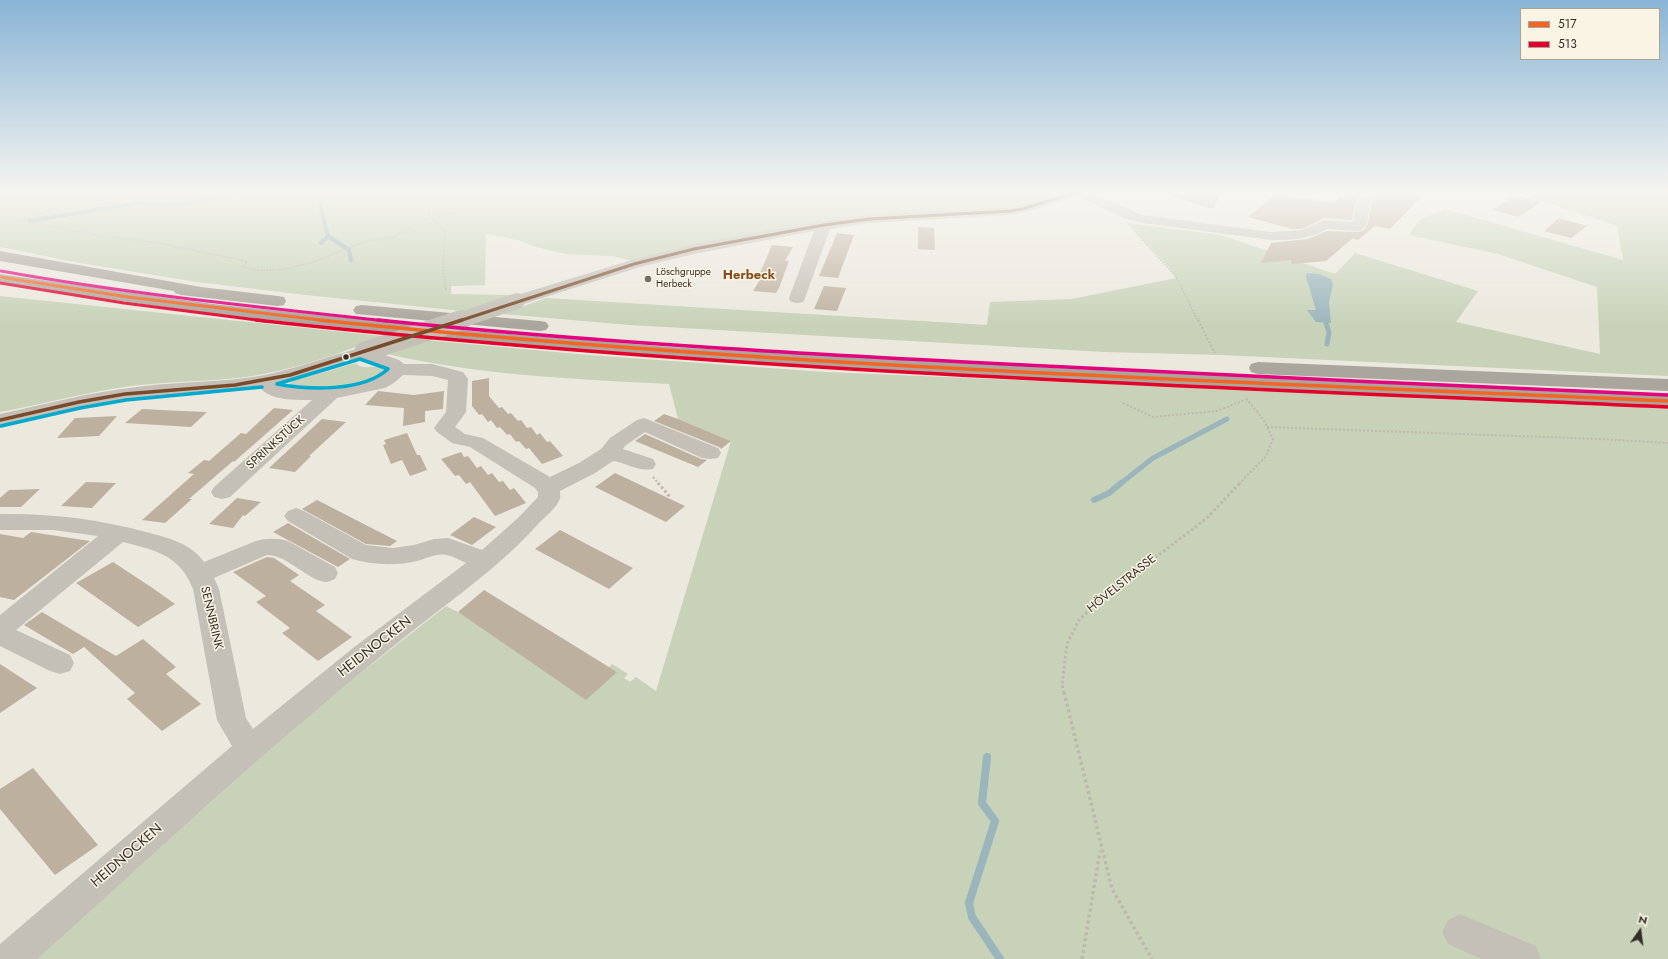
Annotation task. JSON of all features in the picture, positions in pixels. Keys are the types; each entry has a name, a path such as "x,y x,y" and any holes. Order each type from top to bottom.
{"highway":[{"path":"0,256 222,294"},
{"path":"0,264 133,285 341,308 592,332 852,349 1055,360 1668,385"},
{"path":"0,278 213,309 465,335 664,351 1062,374 1668,401"}],"street":[{"path":"0,420 79,402 125,394 264,381 290,375 634,264 694,249 760,237"},
{"path":"797,298 820,237"},
{"path":"362,352 392,364 396,366 396,369"},
{"path":"264,381 265,385 271,390 283,393 330,394 378,384 394,374 396,369"},
{"path":"396,369 432,370 456,376 458,379 456,412 444,428 459,439 476,442 543,483 548,488 587,468 609,454 617,442 644,424 710,453"},
{"name":"SPRINKSTÜCK","path":"222,492 330,394"},
{"path":"609,454 625,456 644,464"},
{"name":"HEIDNOCKEN","path":"10,959 249,749 364,655 486,561 523,528 548,500 550,494 548,488"},
{"path":"296,516 361,553 393,556 416,553 434,547 448,546 486,561"},
{"name":"SENNBRINK","path":"0,522 74,524 119,532 156,542 182,555 200,574 206,589 232,720 249,749"},
{"path":"0,629 119,532"},
{"path":"200,574 264,547 280,547 326,573"},
{"path":"0,634 60,663"},
{"path":"1460,932 1523,959"}],"path":[{"path":"108,237 184,248 224,258 247,261 243,267 253,270 281,270 314,262 363,242 393,237"},
{"path":"445,237 443,259 444,284 446,290"},
{"path":"1140,237 1176,278 1215,353"},
{"name":"HÖVELSTRASSE","path":"1152,959 1112,889 1101,849 1062,685 1067,644 1080,620 1104,597 1207,518 1266,456 1273,439 1263,419 1241,392"},
{"path":"1123,403 1153,417 1217,411 1247,400"},
{"path":"1267,427 1600,439 1668,443"},
{"path":"644,464 642,469 650,474 670,497"},
{"name":"HÖVELSTRASSE","path":"1082,959 1101,849"}],"green space":[{"path":"0,237 486,237 485,285 451,286 451,294 510,295 509,297 463,311 197,282 74,262 0,247"},
{"path":"501,237 761,237 633,261 612,256 566,254 535,247 518,240"},
{"path":"1140,237 1226,237 1335,274 1355,253 1478,291 1456,322 1600,354 1597,287 1498,254 1417,237 1542,237 1623,260 1619,237 1668,237 1668,376 1222,355 1104,352 630,325 502,314 546,298 987,325 990,302 1072,299 1176,278 1170,269"},
{"path":"0,296 382,336 315,361 264,374 232,379 131,386 98,391 0,412"},
{"path":"425,340 588,355 825,372 1668,407 1668,959 35,959 320,705 446,606 458,612 541,668 617,672 609,667 612,664 628,674 624,678 630,682 636,677 656,691 731,441 678,419 669,384 525,375 453,366 383,353"},
{"path":"356,363 362,367 384,367 388,371 387,374 348,388 295,391 289,388 289,384 293,381"}],"water":[{"path":"1307,273 1319,274 1331,279 1333,285 1329,302 1331,323 1316,322 1307,310 1316,310 1306,277"}],"building":[{"path":"835,237 853,237 838,278 819,276"},
{"path":"918,237 934,237 935,250 918,249"},
{"path":"1313,237 1362,237 1358,240 1353,238 1326,261 1292,264 1291,260 1261,263 1271,243 1308,239"},
{"path":"772,245 793,247 785,261 789,261 779,288 776,293 753,291 764,273 760,273"},
{"path":"824,286 846,288 837,311 814,309"},
{"path":"489,378 489,396 499,408 502,407 508,414 511,413 518,421 521,420 527,428 531,427 537,435 540,433 547,442 550,441 563,456 542,464 529,448 526,449 519,441 516,442 510,434 507,435 500,427 497,428 491,420 488,422 482,414 479,415 472,406 472,381"},
{"path":"378,391 414,395 444,391 443,409 425,411 425,422 403,426 404,408 365,405"},
{"path":"274,408 293,410 189,499 192,499 165,523 142,520 194,474 188,473 204,460 209,461 241,433 246,434"},
{"path":"142,409 207,412 191,427 125,423"},
{"path":"664,414 731,441 721,449 654,421"},
{"path":"117,416 99,436 57,438 75,418"},
{"path":"322,419 346,422 309,456 311,456 295,472 269,468"},
{"path":"407,433 417,455 420,455 427,470 410,476 402,460 391,464 383,445 386,444 384,440"},
{"path":"645,434 701,459 707,460 698,467 635,441"},
{"path":"461,452 464,457 468,456 477,468 481,466 488,475 492,473 499,482 503,481 510,490 514,488 526,503 495,516 470,482 466,484 459,475 455,476 441,459"},
{"path":"615,473 685,506 666,522 595,487"},
{"path":"86,482 116,483 92,508 61,506"},
{"path":"40,489 21,507 0,507 0,498 9,490"},
{"path":"237,498 261,502 245,516 243,515 233,528 209,524"},
{"path":"317,500 397,541 390,546 366,544 302,509"},
{"path":"474,517 496,527 472,545 450,535"},
{"path":"288,523 350,559 338,567 273,532"},
{"path":"560,530 633,568 609,589 535,549"},
{"path":"31,532 90,541 14,600 0,597 0,534 23,538"},
{"path":"267,557 274,558 299,575 290,581 325,605 316,611 352,637 318,661 282,633 290,628 256,602 266,596 233,572"},
{"path":"113,562 175,604 138,627 76,583"},
{"path":"484,590 617,672 586,700 458,612"},
{"path":"42,612 116,656 143,639 176,667 166,674 201,704 162,731 127,699 135,693 84,647 73,654 24,625"},
{"path":"0,664 37,688 0,713"},
{"path":"33,768 98,845 55,875 0,809 0,789"}],"waterway":[{"path":"321,243 327,237"},
{"path":"329,237 349,250 351,260"},
{"path":"1326,323 1329,332 1327,344"},
{"path":"1120,484 1153,458 1227,419"},
{"path":"1094,500 1109,493 1121,483"},
{"path":"987,757 982,803 995,821 969,903 972,917 1000,959"}],"transit line":[{"path":"0,420 79,402 125,394 235,385 290,375 634,264 694,249 760,237"},
{"path":"1,271 129,292 300,312 625,342 1013,365 1668,395"},
{"name":"517","path":"0,277 85,291 213,308 455,333 624,348 1012,371 1668,401"},
{"name":"513","path":"0,283 124,303 250,319 391,334 621,353 794,365 1012,377 1668,407"},
{"path":"360,359 388,369 380,376 353,385 336,387 302,387 277,384 360,359"},
{"path":"1,426 80,408 126,400 262,387"}],"place":[{"name":"Löschgruppe Herbeck","path":"648,279"}],"district":[{"name":"Herbeck","path":"749,276"}]}
